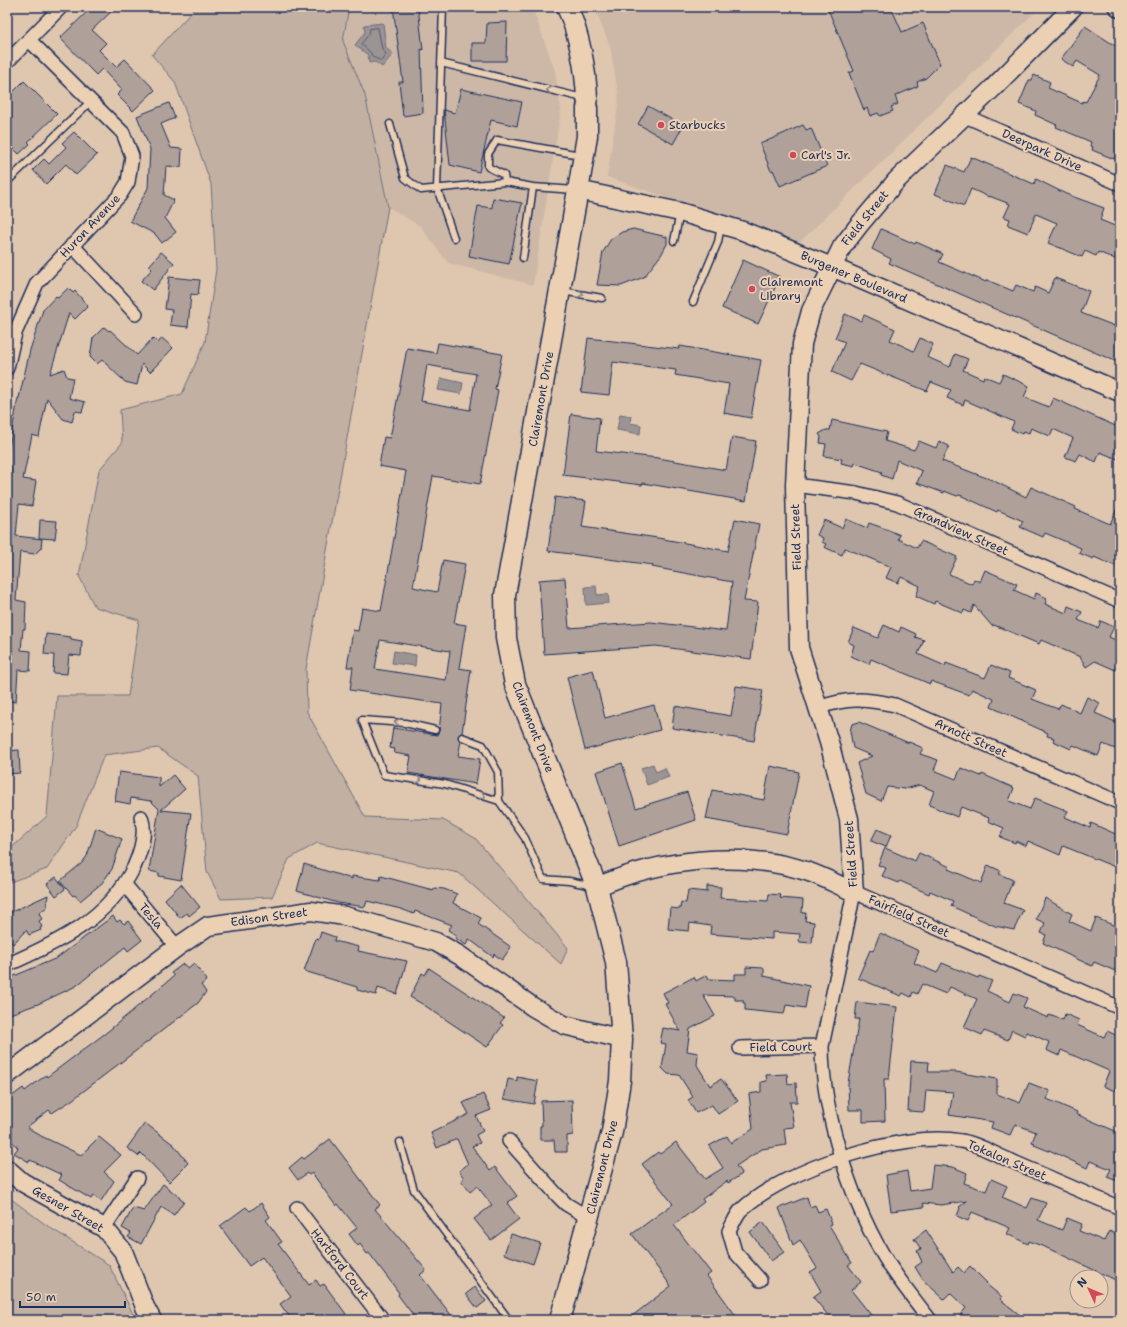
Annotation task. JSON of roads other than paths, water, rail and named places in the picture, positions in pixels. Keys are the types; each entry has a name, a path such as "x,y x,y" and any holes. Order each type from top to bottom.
{"main road":[{"name":"Clairemont Drive","path":"560,1320 612,1132 620,1081 622,1039 616,962 596,887 515,684 506,638 505,595 587,136 586,78 572,19 567,7"}],"street":[{"path":"7,62 61,7"},
{"name":"Field Street","path":"930,1320 889,1265 864,1217 841,1157 826,1095 822,1070 822,1046 854,892 849,819 818,708 799,648 794,486 802,344 811,311 842,247 897,180 999,82 1073,7"},
{"path":"1115,7 1120,11"},
{"name":"Huron Avenue","path":"7,368 15,333 37,283 120,195 128,182 132,156 123,133 29,40"},
{"name":"Deerpark Drive","path":"963,115 1120,184"},
{"name":"Burgener Boulevard","path":"578,190 680,212 744,232 832,267 1120,392"},
{"path":"72,245 136,314"},
{"name":"Grandview Street","path":"794,486 856,493 897,503 1120,600"},
{"name":"Arnott Street","path":"818,708 833,702 868,699 895,705 1120,803"},
{"path":"7,965 42,950 85,924 108,905 125,885 140,854 144,826 141,817"},
{"name":"Fairfield Street","path":"596,887 621,876 672,864 730,860 768,863 806,871 1120,1008"},
{"name":"Tesla","path":"125,885 177,946"},
{"name":"Edison Street","path":"7,1075 177,946 208,926 311,911 345,916 436,942 459,955 533,1007 564,1025 622,1039"},
{"name":"Field Court","path":"740,1048 822,1046"},
{"name":"Tokalon Street","path":"841,1157 901,1142 927,1138 962,1141 1120,1208"},
{"path":"509,1141 566,1204 589,1218"},
{"path":"760,1280 735,1252 729,1231 740,1211 768,1190 841,1157"},
{"name":"Gesner Street","path":"7,1169 22,1182 104,1228 123,1251 145,1307 152,1320"},
{"path":"104,1228 136,1178"},
{"name":"Hartford Court","path":"296,1208 383,1320"}],"lane":[{"path":"443,7 437,188 454,238"},
{"path":"441,63 587,104"},
{"path":"7,182 92,101"},
{"path":"390,124 405,178 421,190 505,182 533,187 578,190"},
{"path":"505,182 504,175 488,167 488,154 497,140 584,156"},
{"path":"523,258 533,187"},
{"path":"674,241 680,212"},
{"path":"693,302 718,242 721,225"},
{"path":"560,291 602,298"},
{"path":"435,730 405,723 362,720 384,775 445,784 499,801"},
{"path":"462,737 483,745 498,772 499,801 525,838 543,879 569,881 596,887"},
{"path":"400,1142 414,1190 509,1320"}],"water":[{"path":"383,23 386,48 393,54 382,67 375,62 369,63 368,55 355,45 365,32 364,25"},
{"path":"441,378 463,383 461,394 438,390"},
{"path":"620,414 631,416 630,423 641,425 640,434 617,430"},
{"path":"596,586 597,595 608,594 609,603 586,605 585,587"},
{"path":"394,651 416,655 415,666 392,663"},
{"path":"653,764 656,772 665,768 669,777 647,785 641,768"}],"place":[{"name":"Starbucks","path":"661,125"},
{"name":"Carl's Jr.","path":"793,155"},
{"name":"Clairemont Library","path":"752,289"}]}
